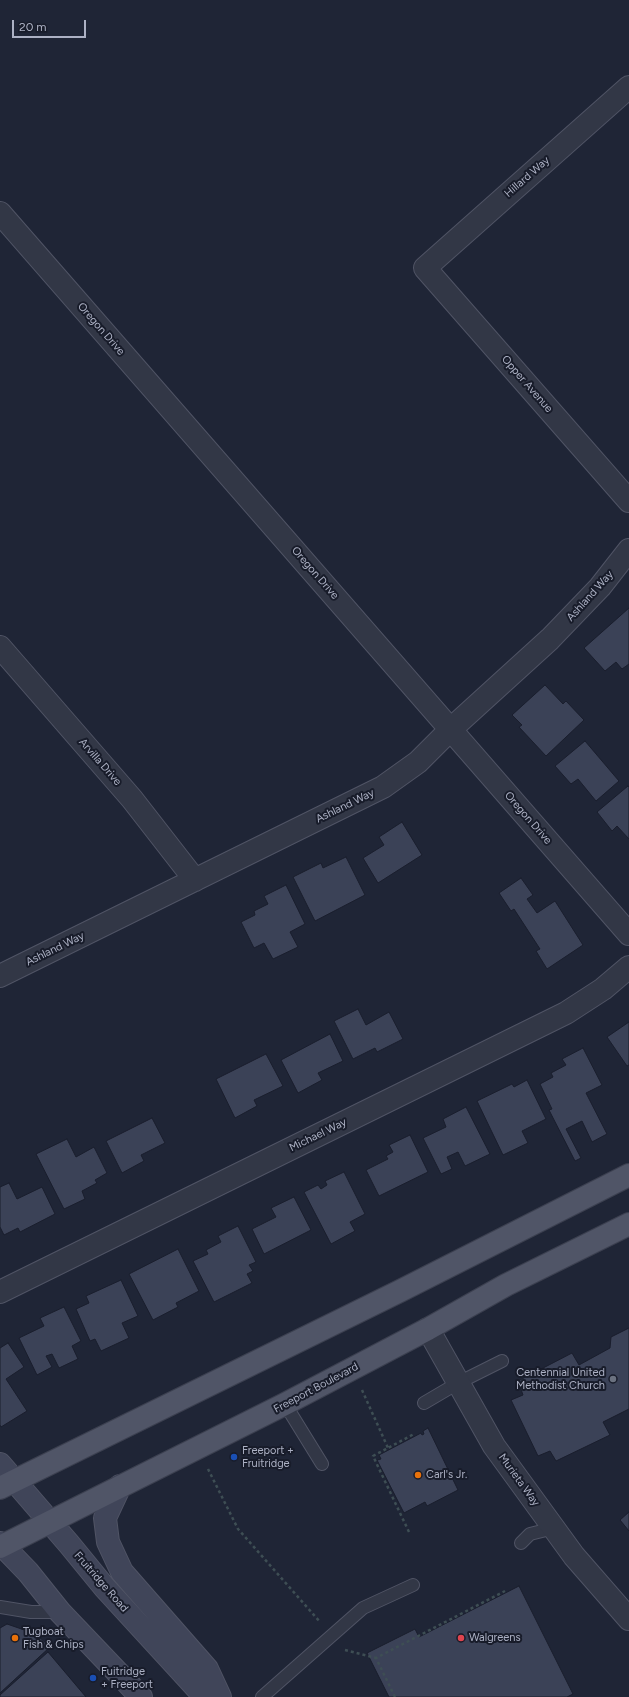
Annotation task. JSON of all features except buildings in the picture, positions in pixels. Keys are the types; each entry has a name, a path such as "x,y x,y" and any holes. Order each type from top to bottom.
{"main road":[{"path":"7,1484 400,1291 629,1175"},
{"name":"Freeport Boulevard","path":"1,1545 285,1404 428,1329 506,1285 629,1224"},
{"name":"Fruitridge Road","path":"0,1464 7,1484 49,1522 105,1588 205,1697"},
{"path":"120,1486 105,1518 108,1542 122,1572 207,1669 220,1697"},
{"path":"1,1545 28,1572 60,1612 141,1697"}],"street":[{"name":"Hillard Way","path":"425,268 629,87"},
{"name":"Oregon Drive","path":"0,213 629,934"},
{"name":"Opper Avenue","path":"425,268 629,500"},
{"name":"Ashland Way","path":"0,976 383,787 418,762 451,729 550,639 600,587 629,550"},
{"name":"Arvilla Drive","path":"0,647 132,799 195,880"},
{"name":"Michael Way","path":"0,1292 566,1013 603,989 629,967"},
{"name":"Murieta Way","path":"428,1329 494,1446 574,1556 629,1619"}],"lane":[{"path":"424,1403 458,1383 502,1361"},
{"path":"285,1404 322,1464"},
{"path":"521,1543 530,1534 554,1528"},
{"path":"262,1697 363,1608 412,1585"},
{"path":"0,1607 31,1612 60,1612"}],"path":[{"path":"361,1389 388,1448"},
{"path":"409,1532 372,1456 414,1434"},
{"path":"207,1467 238,1529 345,1650 376,1658 505,1591"},
{"path":"339,1655 345,1650"},
{"path":"376,1658 395,1697"}],"place":[{"name":"Centennial United Methodist Church","path":"613,1379"},
{"name":"Freeport + Fruitridge","path":"234,1457"},
{"name":"Carl's Jr.","path":"418,1475"},
{"name":"Tugboat Fish & Chips","path":"15,1638"},
{"name":"Walgreens","path":"461,1638"},
{"name":"Fuitridge + Freeport","path":"93,1678"}]}
